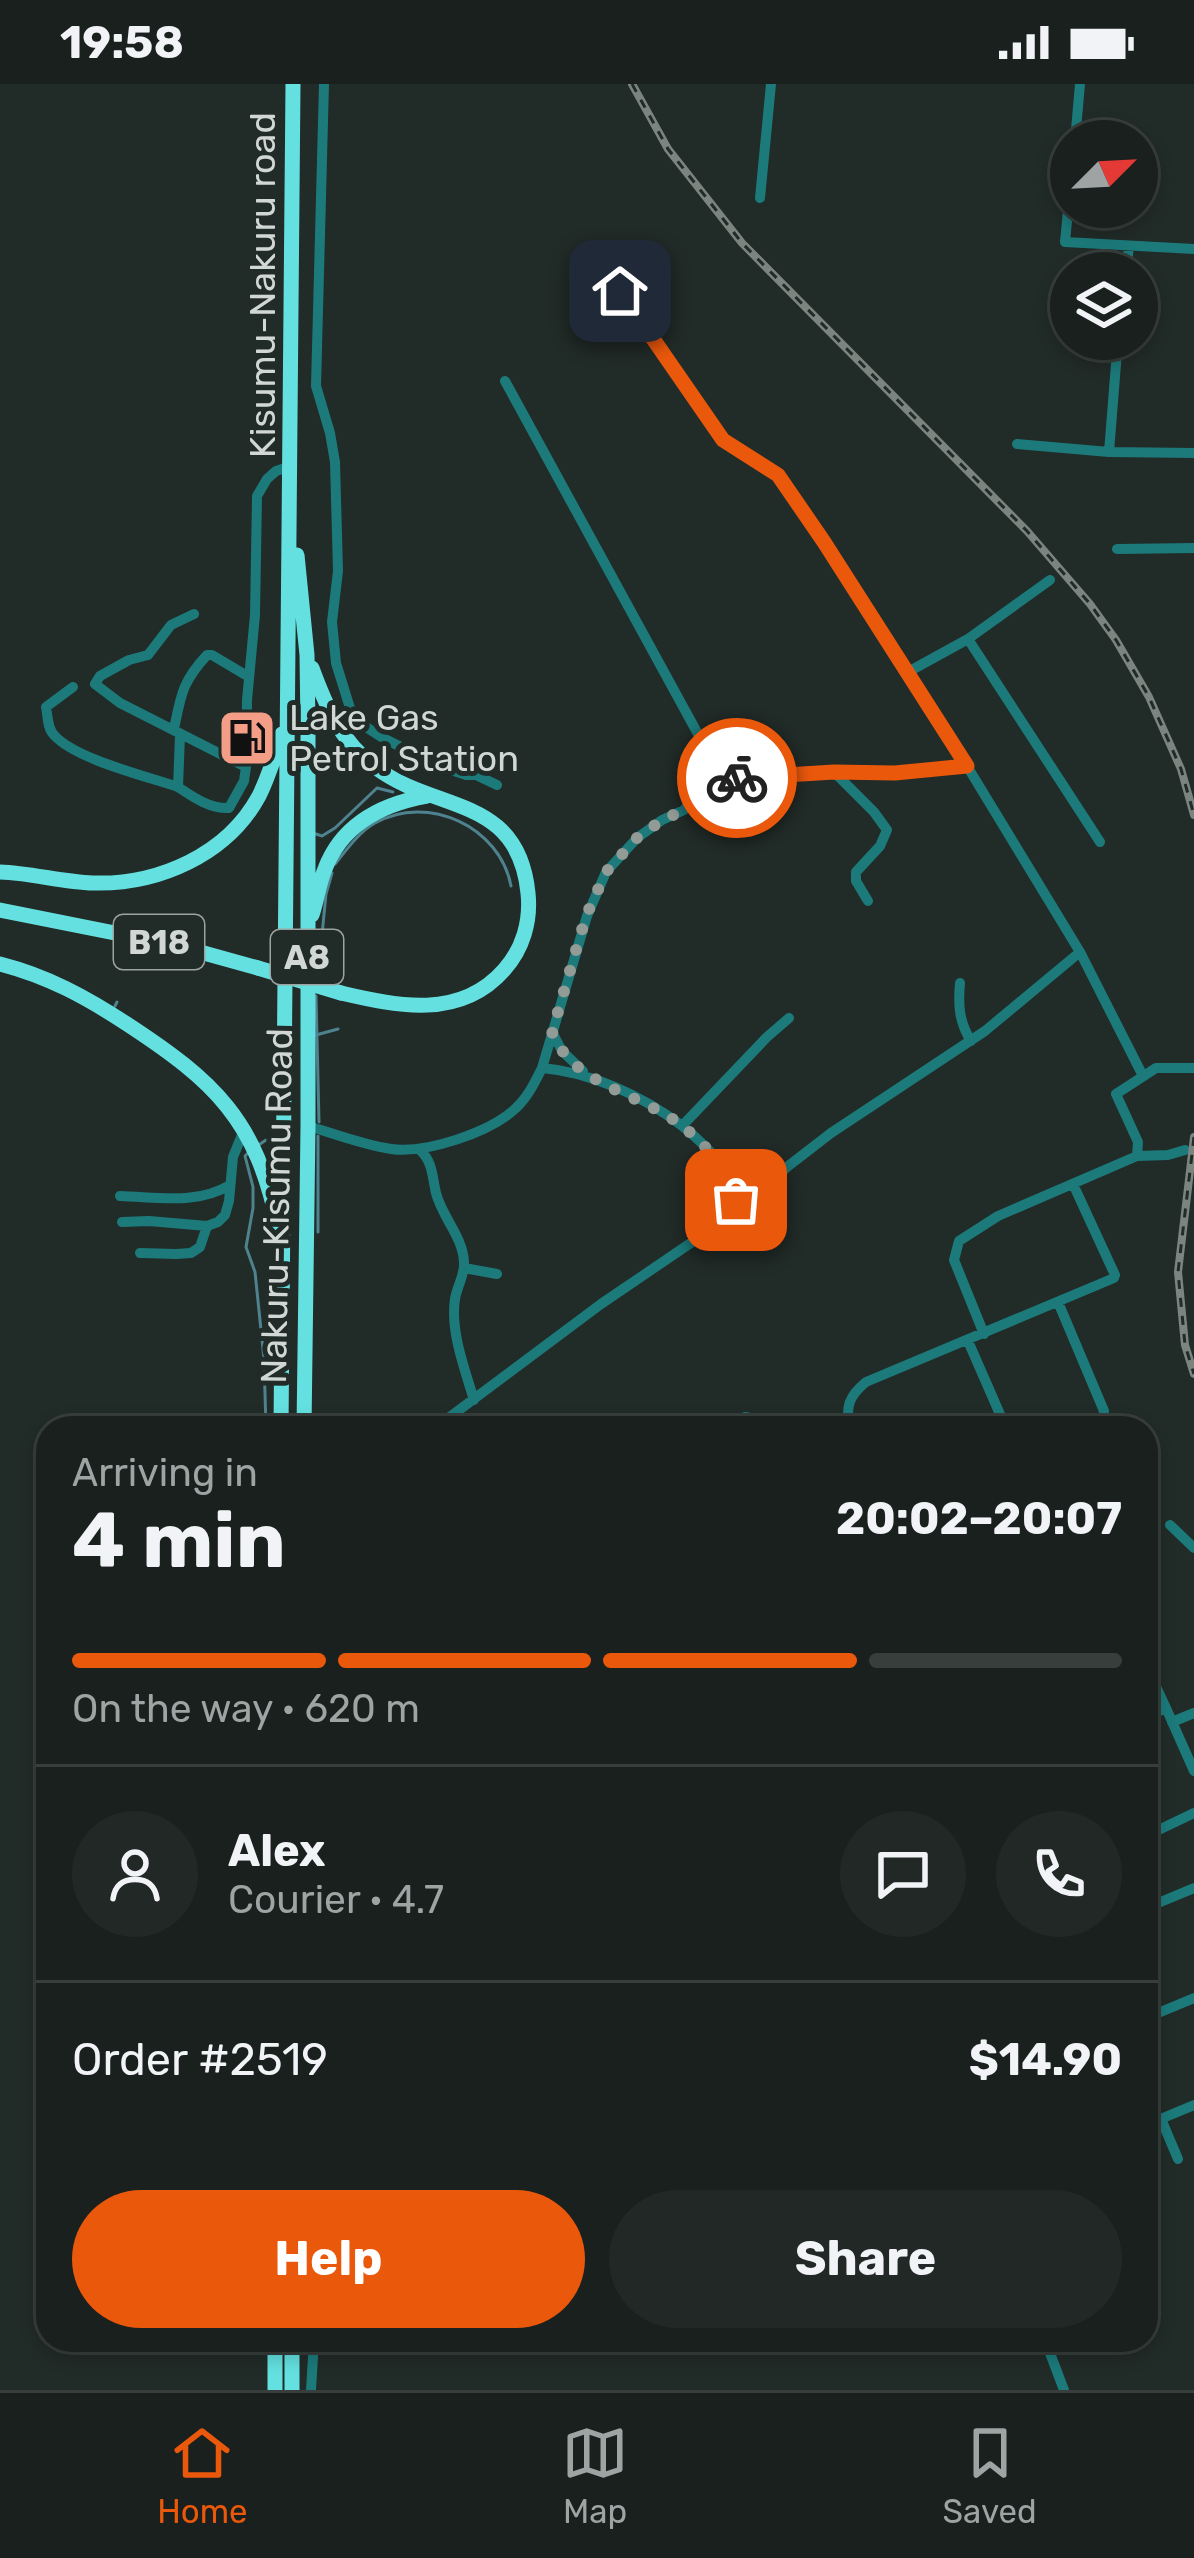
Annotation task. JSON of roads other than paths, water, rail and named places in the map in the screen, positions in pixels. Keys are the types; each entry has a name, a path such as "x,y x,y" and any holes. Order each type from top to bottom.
{"highway":[{"name":"Kisumu-Nakuru road","path":"291,487 293,84"},
{"name":"Nakuru-Kisumu Road","path":"291,487 307,655 304,1416"},
{"name":"Nakuru-Kisumu Road","path":"281,1416 291,487"},
{"path":"307,655 334,721 351,745 388,776 430,796"},
{"path":"0,872 113,883 138,881 185,865 227,835 252,807 268,776 288,714"},
{"path":"308,929 323,872 346,834 377,811 430,796"},
{"name":"B18","path":"0,914 175,945 340,992 408,1006 448,1004 494,980 519,949 528,896 511,843 485,816 430,796"},
{"path":"0,964 82,995 170,1052 216,1092 244,1130 267,1180 283,1265"},
{"path":"275,2352 275,2390"},
{"path":"292,2352 292,2390"}],"street":[{"path":"324,84 316,386 330,433 338,503 332,622 341,685 350,708 366,728 439,766 497,785"},
{"path":"760,198 771,84"},
{"path":"1077,120 1080,84"},
{"path":"1066,228 1065,242 1194,249"},
{"path":"1128,252 1129,246"},
{"path":"595,257 723,440 778,475 908,672 1080,952 1143,1076"},
{"path":"291,335 318,336"},
{"path":"1108,452 1116,360"},
{"path":"505,381 716,767 728,776 743,778 967,766"},
{"path":"1017,444 1194,453"},
{"path":"73,687 46,707 55,736 89,757 229,808 244,782 246,766 257,496 276,471 291,466"},
{"path":"1117,549 1194,548"},
{"path":"908,672 968,639 1051,580"},
{"path":"194,614 172,625 148,655 95,681 120,703 246,766"},
{"path":"968,639 1100,842"},
{"path":"178,787 177,732 183,687 192,671 212,655 249,677"},
{"path":"308,1126 387,1149 420,1150 501,1120 521,1102 542,1068 586,916 606,872 637,838 684,810 716,767"},
{"path":"834,772 887,830 880,846 856,872 868,901"},
{"path":"452,1416 601,1304 754,1200 831,1133 971,1040 1080,952"},
{"path":"960,983 959,1013 971,1040"},
{"path":"682,1126 789,1018"},
{"path":"552,1032 562,1051 589,1076"},
{"path":"1137,1156 1138,1142 1116,1094 1160,1067 1194,1068"},
{"path":"542,1068 589,1076 682,1126 754,1200"},
{"path":"122,1222 207,1226 218,1222 225,1215 236,1145 244,1130"},
{"path":"420,1150 429,1162 436,1194 461,1250 464,1268 454,1313 474,1400"},
{"path":"984,1334 954,1260 958,1241 998,1216 1137,1156 1185,1150"},
{"path":"731,1215 736,1181"},
{"path":"121,1196 199,1198 230,1184"},
{"path":"848,1416 851,1397 866,1382 1114,1278 1073,1184"},
{"path":"149,1197 149,1221"},
{"path":"140,1253 190,1253 200,1247 207,1226"},
{"path":"464,1268 497,1274"},
{"path":"1058,1302 1103,1416"},
{"path":"968,1341 1001,1416"},
{"path":"1169,1525 1194,1548"},
{"path":"1158,1691 1194,1771"},
{"path":"1158,1712 1166,1708"},
{"path":"1172,1722 1194,1713"},
{"path":"1158,1830 1194,1814"},
{"path":"1158,1903 1194,1888"},
{"path":"1158,2013 1194,1998"},
{"path":"1178,2159 1160,2119 1194,2105"},
{"path":"311,2390 313,2352"},
{"path":"1050,2352 1064,2390"}],"waterway":[{"path":"316,834 322,836 335,828 377,788 393,792"},
{"path":"335,864 375,823 396,815 438,814 459,821 493,847 511,886"},
{"path":"318,976 332,873"},
{"path":"316,996 319,1122"},
{"path":"115,1006 117,1002"},
{"path":"316,1035 338,1029"},
{"path":"318,1136 318,1232"},
{"path":"260,1144 266,1140"},
{"path":"248,1153 253,1208 246,1247 255,1272 266,1416"}],"railway":[{"path":"632,84 668,149 742,243 1027,531 1090,604 1149,697 1181,769 1194,815"},
{"path":"1194,1137 1178,1272 1185,1345 1194,1374"}],"place":[{"name":"Lake Gas Petrol Station","path":"247,738"}]}
